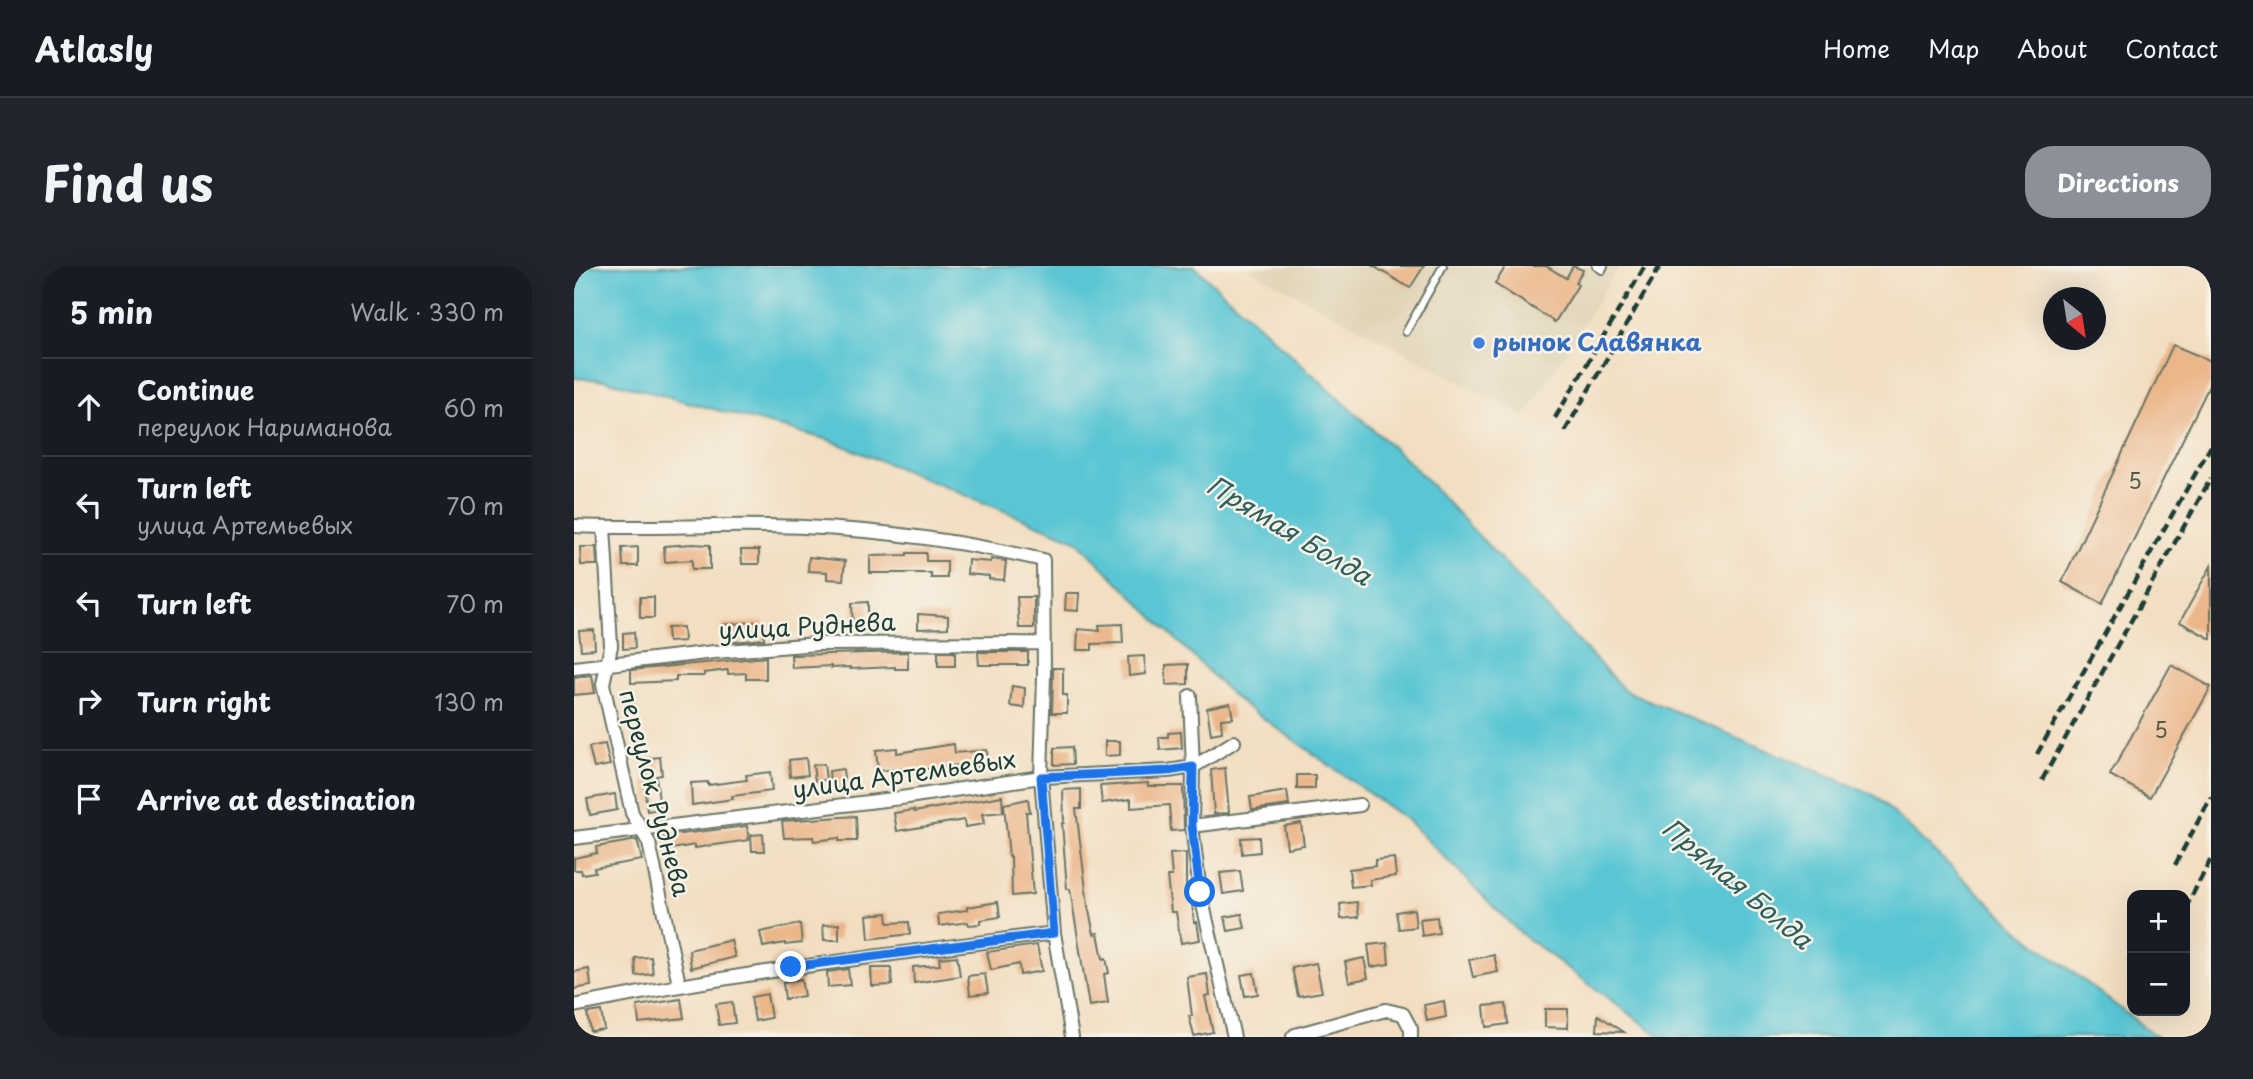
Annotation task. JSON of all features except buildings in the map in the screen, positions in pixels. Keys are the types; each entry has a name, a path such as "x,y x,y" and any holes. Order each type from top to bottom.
{"street":[{"path":"574,526 769,526 880,533 991,548 1043,560 1041,777 1054,933 1072,1037"},
{"name":"переулок Руднева","path":"604,527 611,646 603,684 632,813 649,843 679,984"},
{"name":"улица Руднева","path":"574,668 714,652 817,644 1043,643"},
{"path":"1190,696 1192,826 1200,892 1234,1037"},
{"name":"улица Артемьевых","path":"574,838 901,798 1041,777 1168,771 1193,767 1234,742"},
{"path":"1192,826 1360,805"},
{"path":"574,1006 679,984 1054,933"},
{"path":"1293,1037 1387,1010 1403,1014 1411,1037"}],"lane":[{"path":"1406,332 1443,266"},
{"path":"1596,266 1602,270 1604,266"}],"shaded area":[{"name":"рынок Славянка","path":"1250,266 1619,266 1525,417 1249,269"}],"water":[{"name":"Прямая Болда","path":"574,266 1194,266 1414,467 1624,690 1874,795 2022,933 2157,1037 1661,1037 1520,933 1408,821 1236,699 1076,540 829,440 605,380 574,378"}],"railway":[{"path":"1555,418 1645,266"},
{"path":"1565,431 1660,266"},
{"path":"2037,754 2211,446"},
{"path":"2042,780 2211,478"},
{"path":"2175,865 2211,797"},
{"path":"2190,899 2211,859"}],"place":[{"name":"рынок Славянка","path":"1479,343"}],"route":[{"path":"791,967 1054,933 1041,777 1168,771 1193,767 1192,826 1200,892"}]}
